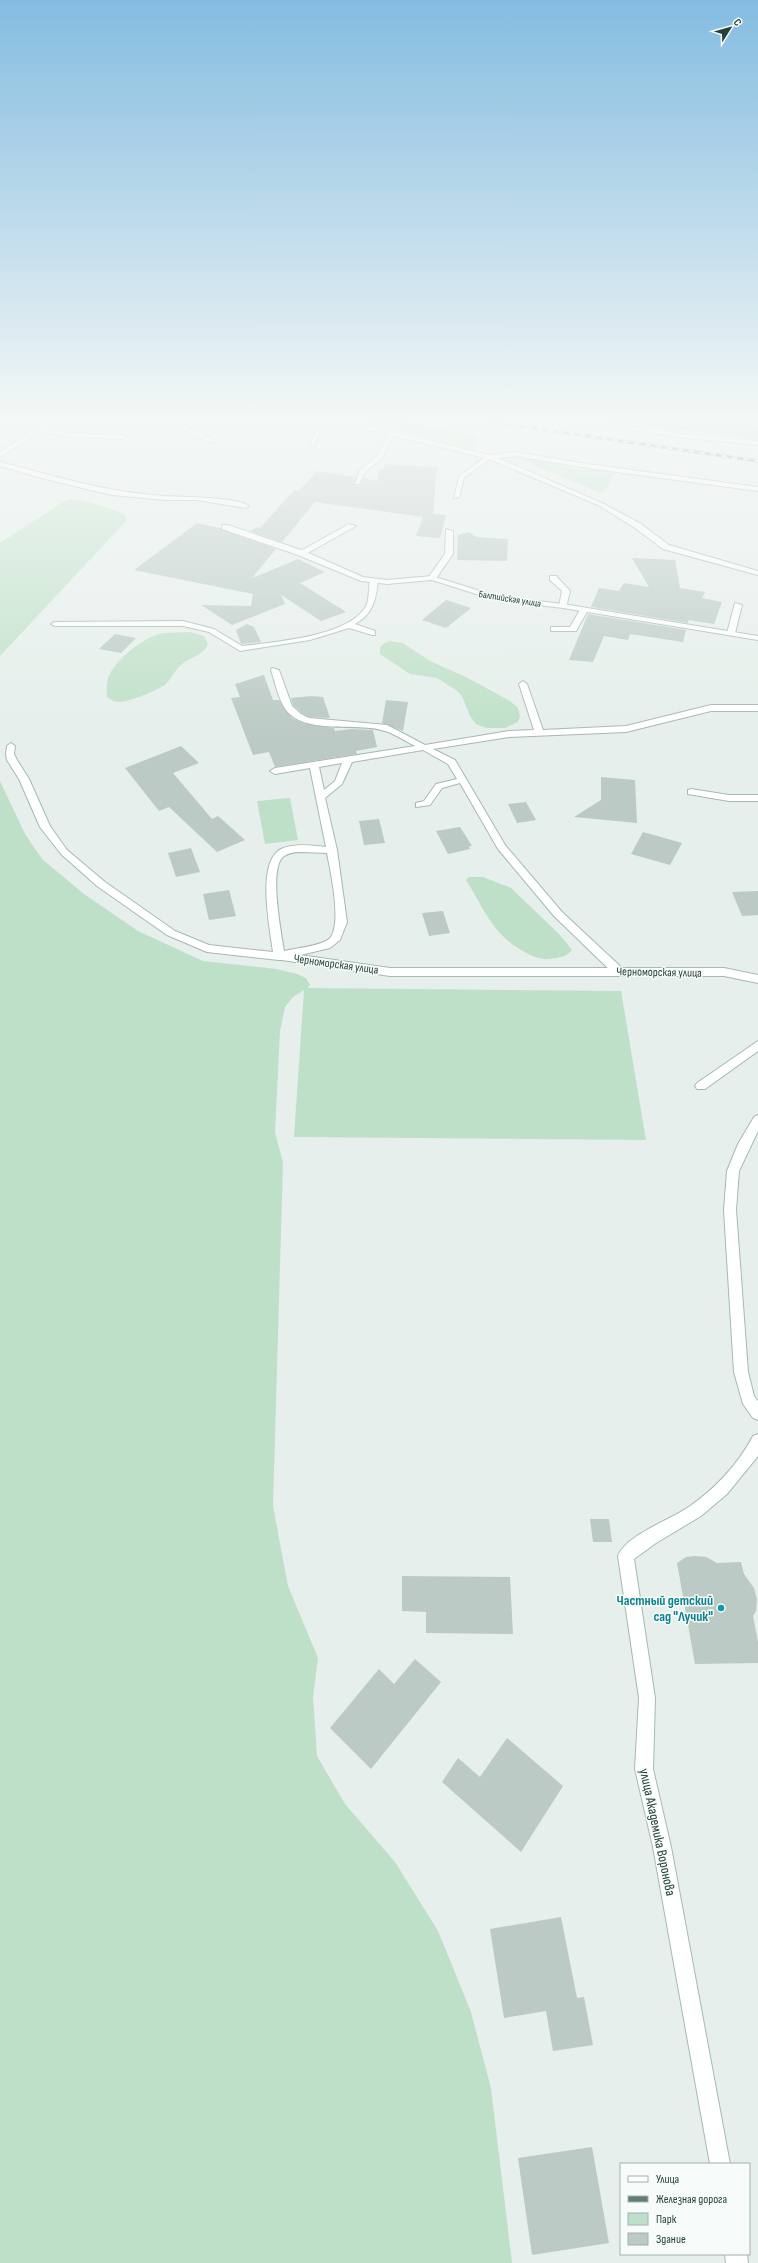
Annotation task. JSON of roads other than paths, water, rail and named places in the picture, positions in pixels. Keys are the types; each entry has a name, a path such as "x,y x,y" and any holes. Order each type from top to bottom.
{"street":[{"path":"636,525 666,547 758,573"},
{"path":"301,552 352,526"},
{"name":"Балтийская улица","path":"225,527 301,552 361,578 388,582 432,578 495,598 563,606 758,638"},
{"path":"432,578 449,554 449,531"},
{"path":"554,578 566,591 563,606"},
{"path":"55,624 176,622 195,624 216,631 240,649 307,639 349,625 363,616 369,608 374,580"},
{"path":"731,634 738,605"},
{"path":"554,629 573,629 584,610"},
{"path":"349,625 372,633"},
{"path":"276,670 288,707 298,716 307,720 335,724 379,726 452,762 501,847 558,914 618,971"},
{"path":"523,684 539,731"},
{"path":"274,771 314,766 480,738 539,731 626,729 711,708 758,708"},
{"name":"Черноморская улица","path":"11,746 10,754 12,760 24,779 45,827 64,852 100,884 151,920 182,938 207,948 279,956 390,972 724,972 758,979"},
{"path":"322,796 339,782 348,760"},
{"path":"314,766 322,796 332,850 342,922 337,939 330,944 279,956 272,901 272,872 276,858 283,852 298,849 332,850"},
{"path":"419,805 427,803 439,786 462,780"},
{"path":"691,792 729,798 758,798"},
{"path":"701,1086 758,1045"},
{"path":"758,1120 744,1144 733,1170 730,1210 741,1372 748,1399 758,1413"},
{"name":"улица Академика Воронова","path":"720,2163 662,1847 644,1770 647,1698 626,1556 635,1547 696,1511 731,1478 753,1454 758,1441"}],"place":[{"name":"Частный детский сад \"Лучик\"","path":"721,1608"}]}
